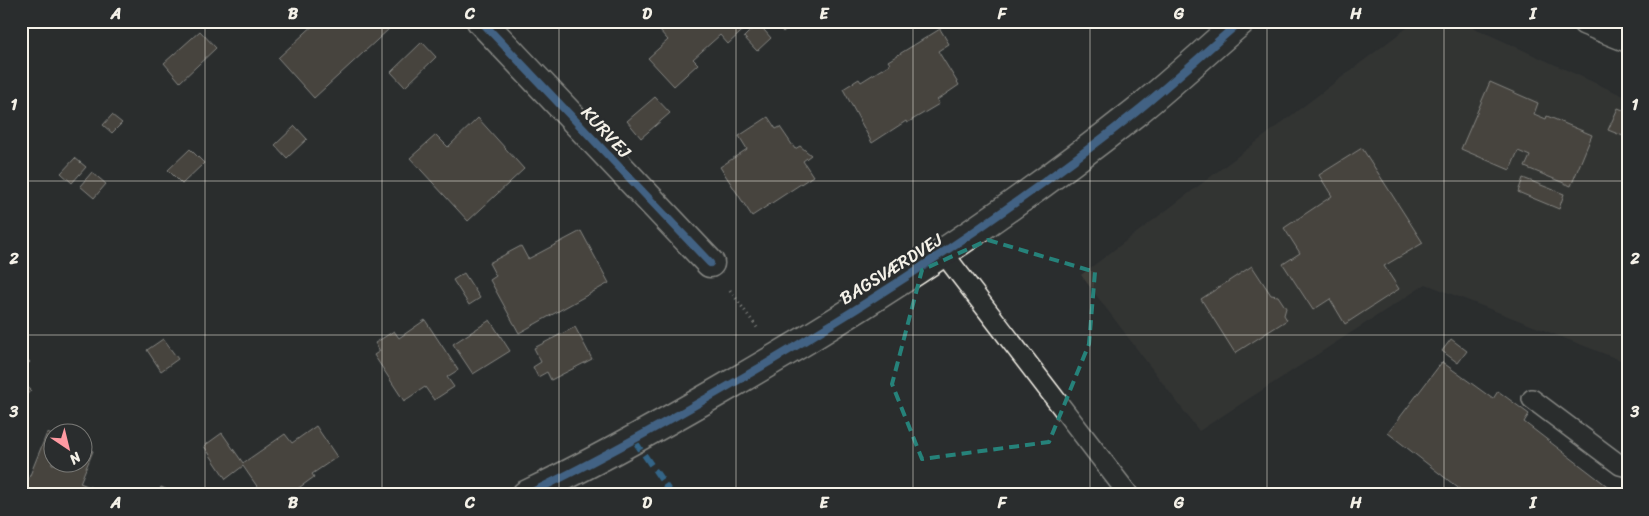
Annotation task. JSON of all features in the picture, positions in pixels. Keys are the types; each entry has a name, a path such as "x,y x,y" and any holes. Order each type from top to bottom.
{"main road":[{"name":"KURVEJ","path":"481,21 710,263"},
{"name":"BAGSVÆRDVEJ","path":"526,495 634,440 779,357 944,254 1066,166 1138,111 1241,21"},
{"path":"1586,21 1628,38"}],"lane":[{"path":"944,254 1129,495"},
{"path":"1532,399 1620,465 1628,466"}],"path":[{"path":"710,263 779,357"}],"highlighted area":[{"path":"988,240 1095,272 1089,344 1049,442 922,459 892,384 922,270"}],"shaded area":[{"path":"1416,21 1459,21 1628,98 1628,363 1426,284 1199,431 1081,275"}],"building":[{"path":"318,21 382,21 389,29 314,98 278,58"},
{"path":"651,21 753,21 728,44 720,35 693,59 698,64 674,86 648,58 668,40"},
{"path":"774,21 795,21 783,32"},
{"path":"758,23 771,38 757,51 744,37"},
{"path":"940,29 949,44 938,51 959,85 937,100 939,104 907,123 906,121 872,143 843,89 859,79 861,82 890,64 888,61"},
{"path":"200,31 216,48 180,82 164,63"},
{"path":"422,42 436,57 405,87 391,72"},
{"path":"1490,82 1538,103 1534,114 1546,119 1547,116 1592,135 1571,186 1525,167 1530,156 1518,151 1510,170 1461,149"},
{"path":"655,97 670,113 641,138 627,121"},
{"path":"1618,108 1628,112 1628,138 1608,130"},
{"path":"112,115 122,123 112,133 103,125"},
{"path":"768,117 776,129 780,127 795,149 800,146 811,155 803,161 813,176 752,216 720,167 747,149 739,136"},
{"path":"478,118 524,169 468,221 410,158 436,135 448,147"},
{"path":"295,126 307,139 287,158 275,145"},
{"path":"1362,148 1423,243 1384,266 1399,289 1345,324 1330,299 1313,310 1283,264 1300,253 1284,228 1332,196 1319,175"},
{"path":"190,149 204,163 182,184 168,170"},
{"path":"75,158 86,167 72,183 61,173"},
{"path":"92,172 106,184 94,198 80,186"},
{"path":"1523,178 1564,194 1559,209 1518,192"},
{"path":"581,231 609,283 519,333 490,280 496,276 489,263 521,246 528,259"},
{"path":"1252,266 1271,295 1278,296 1286,308 1284,315 1287,320 1235,353 1201,299"},
{"path":"464,273 480,298 469,305 453,280"},
{"path":"425,320 458,370 447,377 454,387 434,400 425,387 404,401 374,355 380,351 375,343 394,331 399,338"},
{"path":"490,320 510,351 473,374 453,344"},
{"path":"575,327 592,359 551,380 547,372 538,377 533,367 541,362 534,348"},
{"path":"1628,328 1628,343 1623,341"},
{"path":"163,339 178,359 161,371 147,350"},
{"path":"1451,339 1467,351 1458,363 1442,351"},
{"path":"21,353 30,362 21,371"},
{"path":"1442,362 1493,399 1498,391 1529,414 1524,422 1619,495 1458,495 1462,491 1388,433"},
{"path":"21,381 31,390 21,401"},
{"path":"316,426 337,457 312,474 314,477 289,495 263,495 243,466 226,479 204,446 222,433 243,463 285,434 292,443"},
{"path":"42,445 42,474 84,474 80,483 110,495 22,495"},
{"path":"161,487 179,495 157,495"}],"marked path":[{"path":"634,440 672,495"}],"cycle path":[{"path":"481,21 710,263"},
{"path":"526,495 622,446 716,393 879,295 932,260 1086,151 1149,101 1241,21"}]}
